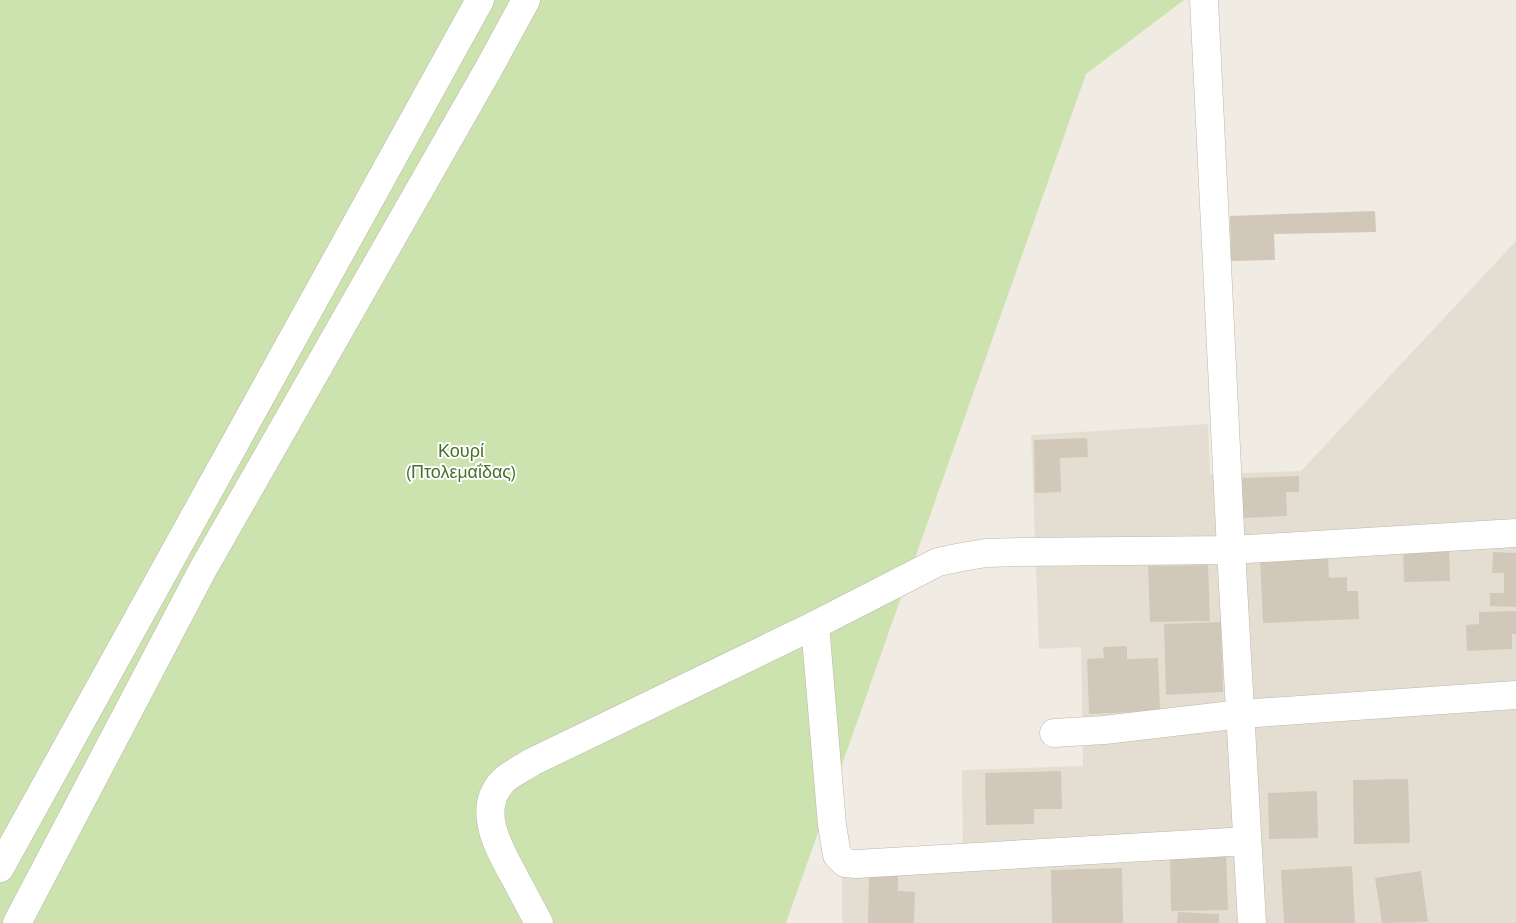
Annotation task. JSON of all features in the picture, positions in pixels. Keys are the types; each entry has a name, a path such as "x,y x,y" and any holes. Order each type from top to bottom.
{"street":[{"path":"0,868 480,0"},
{"path":"17,923 203,569 526,0"},
{"path":"1204,0 1231,550 1252,923"},
{"path":"538,923 496,843 490,818 490,809 492,800 503,781 532,762 814,625 938,562 962,557 1019,552 1231,550 1516,533"},
{"path":"814,625 832,824 837,855 845,863 931,860 1247,841"},
{"path":"1054,733 1104,730 1241,714 1516,694"}],"shaded area":[{"path":"1516,241 1516,923 842,923 842,861 963,860 962,770 1083,766 1081,647 1039,649 1031,435 1208,424 1210,474 1301,471"}],"green space":[{"name":"Κουρί (Πτολεμαΐδας)","path":"0,0 1184,0 1086,74 786,923 0,923"}],"building":[{"path":"1375,211 1376,232 1274,234 1275,260 1231,261 1230,216"},
{"path":"1087,438 1088,457 1060,458 1061,492 1035,493 1034,440"},
{"path":"1299,476 1299,492 1286,492 1287,516 1243,518 1242,478"},
{"path":"1449,541 1450,581 1404,582 1403,542"},
{"path":"1493,552 1516,553 1516,607 1490,606 1490,593 1504,593 1504,573 1492,573"},
{"path":"1328,553 1329,578 1347,577 1347,591 1358,591 1359,619 1263,623 1260,556"},
{"path":"1208,565 1210,621 1150,622 1148,566"},
{"path":"1516,611 1516,634 1512,634 1512,649 1467,651 1466,625 1479,624 1479,612"},
{"path":"1221,622 1223,692 1166,695 1164,624"},
{"path":"1127,646 1127,659 1158,658 1160,711 1089,714 1087,659 1104,658 1103,647"},
{"path":"1061,771 1062,809 1034,809 1034,824 986,825 985,773"},
{"path":"1408,779 1410,843 1354,844 1353,780"},
{"path":"1317,791 1318,838 1269,839 1268,793"},
{"path":"1226,851 1228,910 1171,911 1170,852"},
{"path":"1352,866 1355,923 1284,923 1281,870"},
{"path":"1122,868 1123,923 1052,923 1051,870"},
{"path":"1421,871 1428,922 1382,923 1375,878"},
{"path":"869,873 898,873 898,891 915,892 914,923 868,923"},
{"path":"1178,912 1219,914 1219,923 1177,923"}]}
